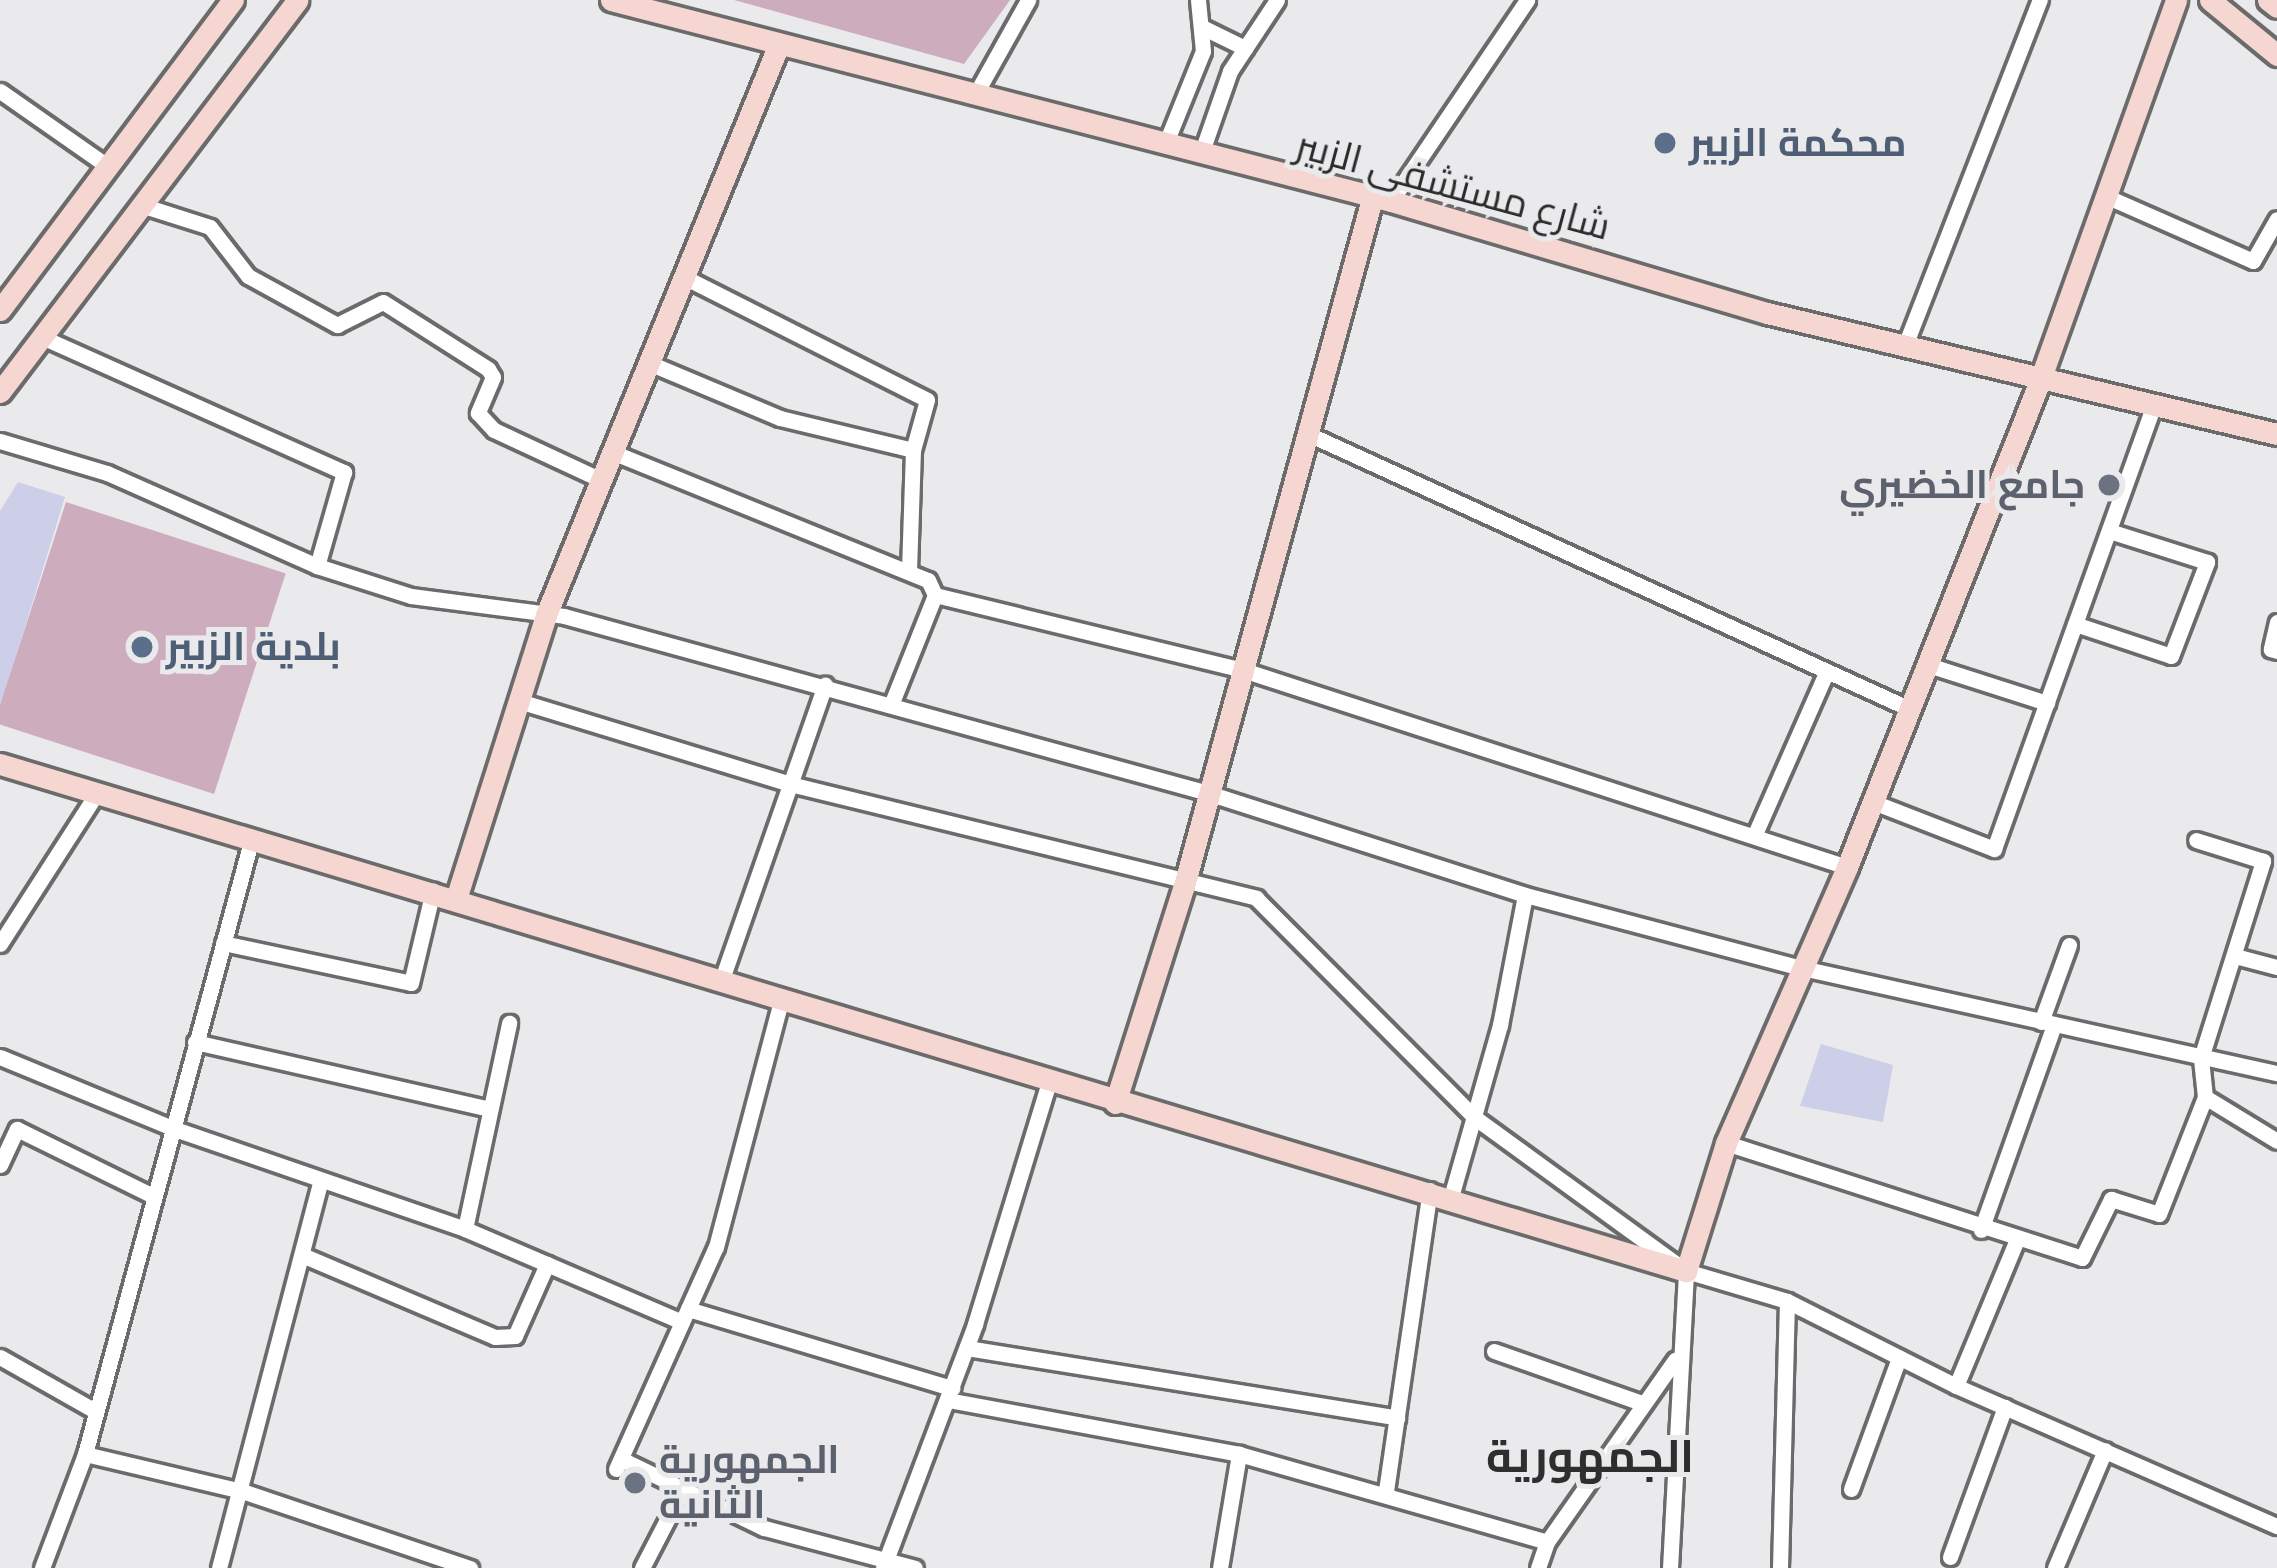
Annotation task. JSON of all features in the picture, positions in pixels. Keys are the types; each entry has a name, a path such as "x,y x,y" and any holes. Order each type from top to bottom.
{"street":[{"path":"0,310 232,0"},
{"path":"0,392 298,0"},
{"name":"شارع مستشفى الزبير","path":"611,0 1382,200 1904,348 2039,383 2277,434"},
{"path":"975,95 1028,0"},
{"path":"1166,145 1204,28 1198,0"},
{"path":"1201,154 1245,48 1277,0"},
{"path":"1115,1103 1184,886 1306,433 1382,200 1527,0"},
{"path":"1904,348 2040,0"},
{"path":"1670,1568 1676,1360 1686,1271 1726,1143 1847,867 2039,383 2110,198 2176,0"},
{"path":"2210,0 2277,55"},
{"path":"2268,0 2277,8"},
{"path":"1204,28 1245,48"},
{"path":"457,899 546,615 779,44"},
{"path":"0,92 107,166"},
{"path":"2110,198 2253,261 2277,219"},
{"path":"141,205 210,227 248,275 338,325 383,302 494,376 478,413 494,430 601,480"},
{"path":"684,278 927,400 913,450 909,572"},
{"path":"44,338 344,472 317,566"},
{"path":"649,363 780,418 913,450"},
{"path":"1873,802 1994,849 2154,404"},
{"path":"1306,433 1910,709"},
{"path":"0,441 107,473 317,566 411,596 546,615 825,685 1208,793 1525,895 1802,968 2277,1073"},
{"path":"613,452 928,580 935,595 891,705"},
{"path":"2075,624 2170,656 2207,562 2108,531"},
{"path":"935,595 1243,670 1847,867"},
{"path":"2277,622 2270,649 2277,651"},
{"path":"1928,664 2047,703"},
{"path":"1755,834 1827,671"},
{"path":"722,979 825,685"},
{"path":"518,701 790,784 1184,886 1256,898 1474,1117 1686,1271"},
{"path":"0,764 433,891 1115,1103 1441,1193 1787,1301 1956,1386 2277,1526"},
{"path":"0,944 97,793"},
{"path":"42,1568 85,1454 252,838"},
{"path":"1726,1143 2016,1242 2082,1258 2111,1199 2158,1214 2205,1097 2201,1058 2263,861 2196,840"},
{"path":"223,943 412,983 433,891"},
{"path":"1386,1491 1441,1193 1474,1117 1525,895"},
{"path":"1981,1230 2069,945"},
{"path":"2235,956 2277,968"},
{"path":"782,998 716,1247 618,1464 764,1528 885,1564 915,1568"},
{"path":"465,1229 509,1023"},
{"path":"195,1042 491,1109"},
{"path":"0,1057 172,1128 465,1229 685,1316 950,1394 1239,1454 1386,1491 1547,1542"},
{"path":"885,1564 967,1348 1049,1082"},
{"path":"2205,1097 2277,1141"},
{"path":"0,1165 16,1129 153,1196"},
{"path":"219,1568 320,1182"},
{"path":"1956,1386 2016,1242"},
{"path":"302,1255 495,1337 515,1336 547,1264"},
{"path":"1780,1568 1787,1301"},
{"path":"967,1348 1396,1418"},
{"path":"1494,1351 1642,1403"},
{"path":"0,1357 95,1411"},
{"path":"1851,1489 1899,1358"},
{"path":"1538,1568 1547,1542 1676,1360"},
{"path":"1950,1557 2005,1407"},
{"path":"2055,1568 2105,1450"},
{"path":"85,1454 242,1491 470,1568"},
{"path":"1220,1568 1239,1454"},
{"path":"642,1568 683,1489"}],"shaded area":[{"path":"18,482 65,497 0,708 0,511"},
{"path":"1821,1044 1893,1065 1883,1122 1800,1106"}],"building":[{"path":"734,0 1010,0 964,64"},
{"name":"بلدية الزبير","path":"66,502 286,573 214,794 0,724 0,705"}],"place":[{"name":"محكمة الزبير","path":"1665,143"},
{"name":"جامع الخضيري","path":"2109,485"},
{"name":"بلدية الزبير","path":"142,647"},
{"name":"الجمهورية الثانية","path":"635,1483"}],"district":[{"name":"الجمهورية","path":"1590,1458"}]}
